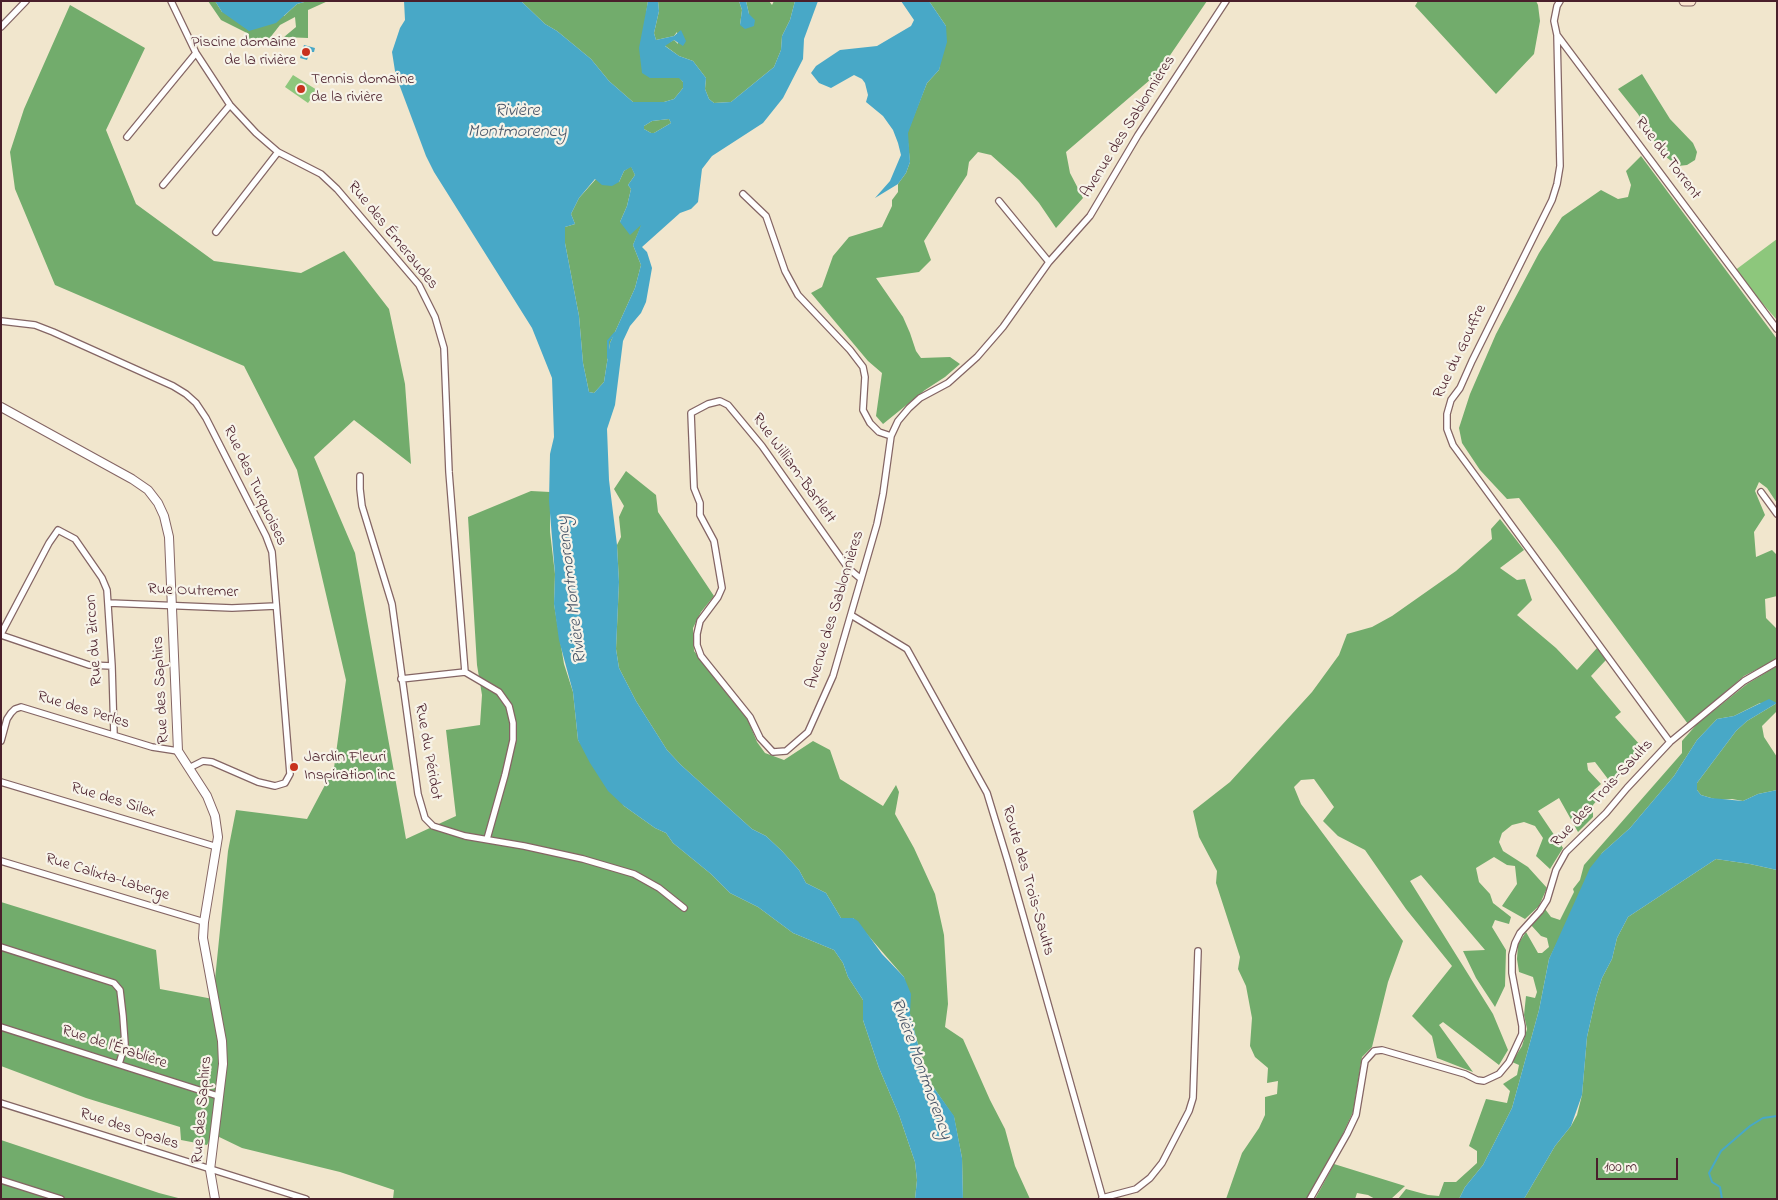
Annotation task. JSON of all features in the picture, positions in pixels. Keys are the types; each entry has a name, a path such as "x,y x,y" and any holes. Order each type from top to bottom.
{"main road":[{"path":"1684,1 1691,1"}],"street":[{"path":"1,27 26,1"},
{"name":"Rue des Émeraudes","path":"171,1 196,53 230,105 256,133 278,152 320,174 337,188 418,285 435,318 444,348 449,472 465,672"},
{"name":"Avenue des Sablonnières","path":"691,413 694,488 700,503 700,515 714,540 722,588 718,597 700,621 697,645 701,656 750,716 760,738 774,752 786,751 808,732 833,676 878,517 891,436 898,421 920,398 948,383 977,357 1003,327 1049,262 1090,216 1138,135 1226,1"},
{"path":"1557,35 1554,21 1560,1"},
{"name":"Rue du Torrent","path":"1557,35 1777,328"},
{"name":"Rue du Gouffre","path":"1557,35 1560,166 1557,184 1552,200 1460,388 1451,400 1447,414 1447,429 1453,445 1670,742"},
{"path":"127,137 196,53"},
{"path":"163,185 230,105"},
{"path":"216,232 278,152"},
{"path":"743,194 766,216 784,271 798,295 850,350 863,367 865,377 863,410 879,432 891,436"},
{"path":"999,201 1049,262"},
{"name":"Rue des Turquoises","path":"1,321 35,325 53,332 173,386 196,403 206,418 272,552 290,774 282,785 275,786 258,782 212,762 203,761 189,768"},
{"name":"Rue William-Bartlett","path":"691,413 708,404 720,401 728,405 762,446 848,568 861,579"},
{"name":"Rue des Saphirs","path":"1,407 132,479 148,490 158,503 164,516 169,537 178,751 207,796 215,816 218,837 203,938 222,1041 223,1064 210,1170 216,1199"},
{"name":"Rue du Péridot","path":"360,476 362,506 392,604 418,794 426,818 433,826 446,831 583,859 634,874 659,888 684,908"},
{"path":"1761,492 1777,514"},
{"name":"Rue du Zircon","path":"1,634 58,530 75,539 102,578 107,590 114,735"},
{"name":"Rue Outremer","path":"109,603 232,608 276,606"},
{"name":"Route des Trois-Saults","path":"851,615 906,649 987,794 1014,881 1102,1198"},
{"path":"1,634 89,665 112,666"},
{"name":"Rue des Trois-Saults","path":"1310,1199 1356,1115 1365,1061 1374,1051 1382,1050 1465,1074 1477,1080 1484,1081 1499,1074 1509,1062 1522,1034 1512,973 1515,943 1520,933 1540,911 1547,900 1556,870 1566,852 1606,813 1670,742 1744,681 1777,662"},
{"path":"401,679 465,672 499,692 509,706 513,723 513,740 487,839"},
{"name":"Rue des Perles","path":"1,740 7,719 15,709 22,707 152,747 178,751"},
{"name":"Rue des Silex","path":"1,782 217,847"},
{"name":"Rue Calixta-Laberge","path":"1,860 204,922"},
{"path":"1,947 114,983 120,990 125,1044 119,1064"},
{"path":"1102,1198 1136,1188 1150,1178 1162,1162 1189,1112 1193,1098 1198,951"},
{"name":"Rue de l'Érablière","path":"1,1026 218,1096"},
{"name":"Rue des Opales","path":"1,1103 306,1199"},
{"path":"1,1180 61,1199"}],"green space":[{"path":"208,1 215,1 222,12 284,16 297,4 308,1 328,1 308,10 308,38 284,37 296,27 295,17 280,25 269,39 259,42 248,42 249,34 221,20"},
{"path":"521,1 648,1 646,14 650,78 679,77 683,82 683,88 674,99 664,102 633,102 609,81 591,59 557,31 545,24"},
{"path":"658,1 739,1 742,10 740,25 749,14 746,1 769,1 772,5 774,1 795,1 790,20 782,36 781,50 774,67 731,102 714,103 709,99 705,89 706,78 693,61 679,56 664,45 674,40 678,44 677,32 674,36 656,40 654,33 659,11"},
{"path":"929,1 1207,1 1158,73 1066,152 1070,173 1083,198 1056,228 1039,203 1019,180 991,155 978,152 969,162 967,175 924,241 931,260 919,272 876,278 903,317 916,351 921,358 950,357 960,364 883,424 876,416 882,373 868,361 811,293 822,287 833,256 849,237 882,227 892,206 892,200 898,192 898,184 906,173 910,162 907,133 927,83 939,70 946,26"},
{"path":"1418,1 1536,1 1540,21 1534,54 1496,94 1415,6"},
{"path":"70,5 145,48 106,130 136,204 214,261 301,273 344,251 389,309 405,384 411,464 354,420 314,457 355,553 406,839 456,816 446,730 480,725 482,695 477,665 468,517 531,491 550,492 550,532 555,574 554,604 564,664 573,692 578,740 624,806 655,828 666,833 673,843 711,874 730,893 758,907 793,933 834,950 863,1000 863,1020 915,1162 917,1180 915,1199 393,1199 394,1190 340,1172 242,1148 213,1134 207,1145 181,1140 180,1127 86,1098 1,1066 1,902 156,950 160,989 213,999 228,851 236,810 307,819 334,768 346,680 297,470 244,366 55,285 15,189 10,152 24,109"},
{"path":"1642,74 1670,119 1693,143 1697,152 1695,160 1687,165 1678,166 1666,157 1638,114 1618,89"},
{"name":"Tennis domaine de la rivière","path":"293,75 317,90 308,103 285,87"},
{"path":"669,119 671,123 654,133 644,129 644,126 652,121"},
{"path":"1641,156 1777,339 1777,503 1767,488 1759,482 1755,491 1765,515 1754,532 1756,557 1772,550 1777,555 1777,596 1765,599 1766,618 1777,629 1777,659 1744,676 1688,724 1519,498 1507,499 1480,470 1462,443 1459,428 1470,394 1496,334 1539,253 1562,217 1601,190 1618,199 1628,197 1631,185 1626,171"},
{"path":"631,166 635,175 628,185 631,189 627,206 620,222 642,224 633,245 641,265 635,288 610,343 604,382 594,393 589,392 583,363 579,316 565,243 565,227 575,224 571,214 579,198 596,179 619,182 624,171"},
{"path":"1777,239 1777,320 1734,271"},
{"path":"626,471 656,495 658,512 714,596 701,612 693,628 694,651 748,720 757,742 765,753 784,760 813,741 830,750 840,779 883,806 896,785 899,792 895,814 914,848 935,894 944,935 948,1004 945,1027 963,1039 1005,1129 1015,1166 1030,1199 963,1199 962,1158 954,1117 926,1075 910,1014 904,977 853,918 841,918 826,893 806,883 799,870 782,851 766,836 752,829 681,765 667,750 636,701 619,668 616,649 619,582 617,545 621,537 619,517 624,506 614,489"},
{"path":"1500,519 1524,550 1500,568 1517,580 1525,579 1532,600 1517,615 1556,648 1577,670 1597,648 1606,660 1591,676 1621,712 1615,717 1641,746 1635,752 1637,758 1611,783 1595,762 1587,763 1588,770 1601,784 1594,790 1598,799 1593,805 1593,817 1578,832 1559,798 1538,811 1563,848 1550,869 1536,856 1543,838 1535,826 1524,822 1512,825 1502,833 1499,842 1503,851 1528,867 1547,888 1539,906 1525,919 1502,906 1517,884 1515,866 1507,865 1494,857 1476,868 1479,882 1490,894 1493,903 1511,917 1509,924 1495,920 1492,927 1506,950 1505,986 1495,1007 1476,978 1463,951 1485,950 1421,875 1410,881 1493,1014 1508,1050 1499,1065 1443,1022 1439,1025 1473,1072 1437,1058 1432,1036 1412,1016 1452,966 1406,909 1365,850 1338,836 1323,821 1334,807 1314,779 1301,780 1294,787 1301,804 1403,941 1388,982 1372,1047 1362,1057 1353,1112 1341,1138 1307,1199 1226,1199 1242,1153 1259,1128 1265,1115 1265,1097 1277,1094 1278,1081 1267,1083 1268,1068 1255,1057 1250,1046 1252,1018 1246,986 1238,969 1240,957 1216,883 1217,871 1199,837 1193,811 1230,782 1312,692 1339,655 1347,634 1372,627 1392,616 1456,571 1492,539 1491,529"},
{"path":"1777,666 1777,703 1760,703 1734,716 1717,719 1697,740 1674,776 1630,828 1602,853 1549,959 1539,1010 1512,1108 1483,1165 1465,1187 1459,1199 1398,1199 1406,1189 1439,1196 1444,1182 1456,1182 1477,1163 1477,1151 1469,1146 1486,1099 1507,1103 1510,1091 1503,1084 1517,1075 1519,1065 1512,1062 1522,1046 1527,1029 1524,1015 1526,996 1535,998 1537,992 1533,977 1519,972 1517,959 1518,944 1526,932 1538,953 1542,953 1549,947 1547,938 1541,936 1531,925 1545,909 1551,917 1560,920 1574,892 1573,889 1580,880 1584,865 1682,753 1682,741 1697,724 1747,684"},
{"path":"1777,703 1777,711 1762,726 1764,737 1777,757 1777,790 1758,794 1743,801 1732,799 1718,800 1701,795 1697,790 1697,783 1736,731 1747,721"},
{"path":"1716,859 1777,870 1777,1199 1524,1199 1555,1146 1577,1115 1582,1095 1587,1037 1596,997 1602,978 1612,959 1617,938 1628,917"},
{"path":"1,1140 159,1193 182,1199 1,1199"},
{"path":"1334,1164 1405,1186 1391,1199 1375,1199 1368,1195 1357,1193 1355,1199 1315,1199"}],"water":[{"path":"215,1 308,1 297,4 276,23 249,31 222,12"},
{"name":"Rivière Montmorency","path":"404,1 521,1 545,24 557,31 591,59 609,81 633,102 664,102 674,99 683,88 683,82 679,78 650,78 642,73 639,48 648,1 658,1 659,11 654,33 656,40 674,36 681,30 686,41 683,46 674,40 665,46 679,56 693,61 706,78 705,89 709,99 714,103 731,102 774,67 781,50 782,36 790,20 795,1 818,1 804,39 803,59 783,98 763,123 712,156 702,169 698,202 691,209 680,213 642,247 647,252 652,268 646,302 641,313 630,326 623,341 615,405 607,429 609,480 617,545 619,582 616,649 619,668 636,701 667,750 752,829 766,836 782,851 799,870 806,883 826,893 841,918 853,918 858,921 882,954 904,977 911,994 910,1014 926,1075 954,1116 962,1158 963,1199 915,1199 917,1180 915,1162 863,1020 863,1000 834,950 793,933 758,907 730,893 711,874 673,843 666,833 655,828 624,806 608,791 578,740 573,692 559,640 554,604 555,574 549,501 550,454 554,437 552,378 532,328 434,172 426,156 399,84 392,52 400,28 405,20","holes":["669,119 671,123 654,133 644,129 644,126 652,121","631,167 635,175 628,185 631,189 627,206 620,222 630,235 641,225 633,245 641,265 635,288 610,343 604,382 594,393 589,392 583,363 579,316 565,243 565,227 575,224 571,214 579,198 595,179 602,185 612,186 619,182 624,171"]},
{"path":"739,1 746,1 749,14 755,20 754,26 745,29 740,25 742,10"},
{"path":"901,1 929,1 946,26 947,42 939,70 927,83 908,133 910,162 906,173 898,184 875,198 890,181 901,155 893,130 883,116 866,102 868,95 862,79 854,75 831,88 819,83 811,73 816,66 840,50 877,46 911,26 914,20"},
{"name":"Piscine domaine de la rivière","path":"304,45 315,48 314,52 310,52 307,60 300,58"},
{"path":"1769,699 1777,703 1747,721 1736,731 1697,783 1697,790 1701,795 1711,798 1743,801 1758,794 1777,790 1777,870 1716,859 1628,917 1617,938 1612,959 1602,978 1596,997 1587,1037 1582,1095 1571,1126 1555,1146 1524,1199 1459,1199 1465,1187 1483,1165 1512,1108 1539,1010 1549,959 1590,868 1602,853 1630,828 1674,776 1697,740 1717,719 1734,716"}],"waterway":[{"path":"608,358 608,341 615,333"},
{"path":"1722,1199 1720,1187 1712,1182 1709,1173 1721,1151 1750,1126 1763,1118 1777,1116"}],"place":[{"name":"Piscine domaine de la rivière","path":"306,52"},
{"name":"Tennis domaine de la rivière","path":"301,89"},
{"name":"Jardin Fleuri Inspiration inc","path":"294,767"}]}
